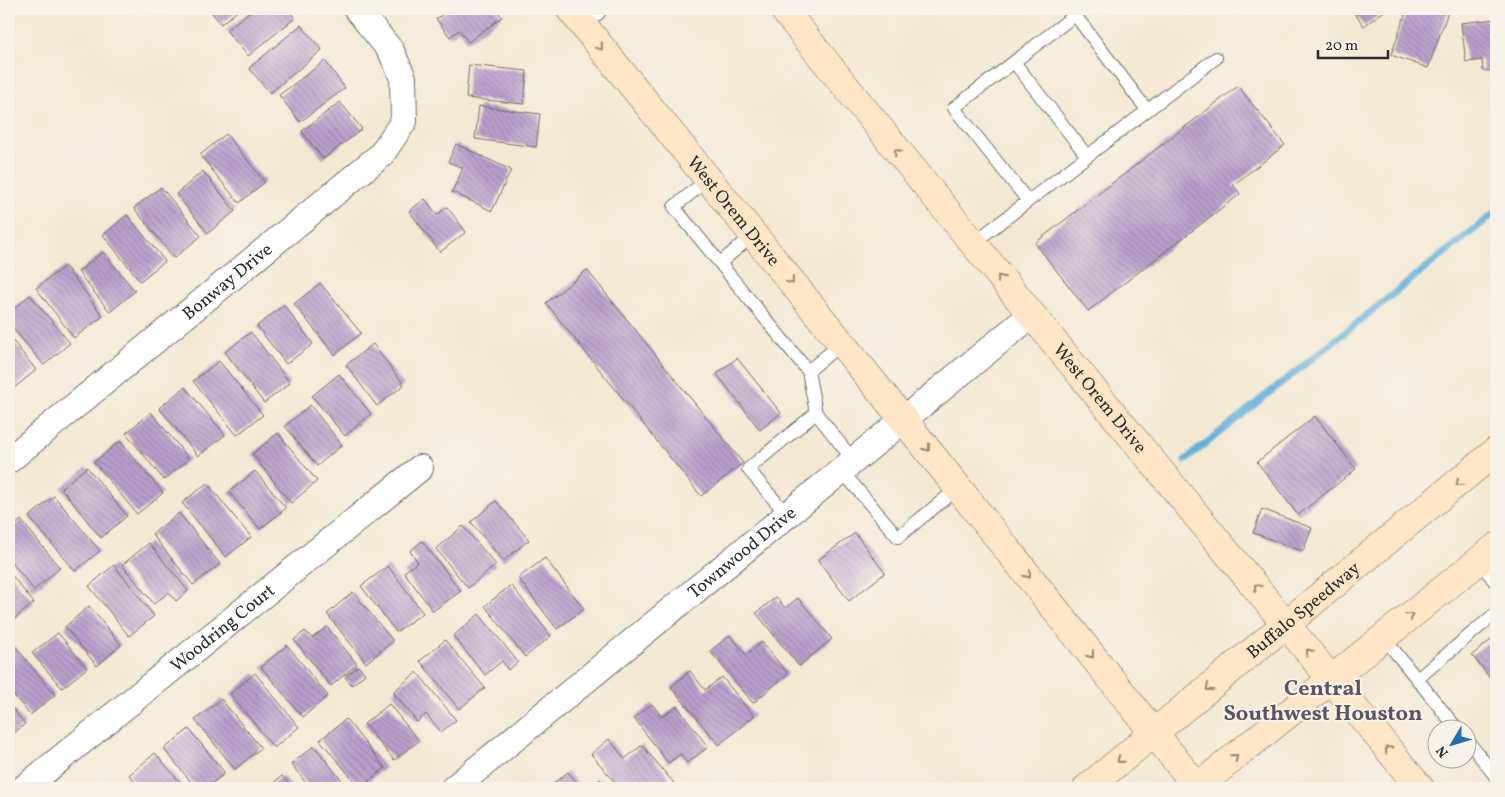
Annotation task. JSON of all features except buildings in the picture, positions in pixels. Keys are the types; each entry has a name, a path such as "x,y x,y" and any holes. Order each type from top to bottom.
{"main road":[{"name":"West Orem Drive","path":"782,9 1030,316 1288,625 1420,788"},
{"name":"West Orem Drive","path":"580,12 708,179 842,343 1197,788"},
{"name":"Buffalo Speedway","path":"1087,788 1288,625 1496,452"},
{"path":"1197,788 1488,554"}],"street":[{"name":"Bonway Drive","path":"9,460 381,155 404,121 403,78 391,51 358,9"},
{"name":"Townwood Drive","path":"454,788 1030,316"},
{"name":"Woodring Court","path":"24,788 420,468"}],"lane":[{"path":"1028,200 954,108 1014,62 1075,16 1147,110"},
{"path":"972,244 1216,58"},
{"path":"1014,62 1087,156"},
{"path":"708,179 674,208 808,371 816,413 847,465 898,537 958,488"},
{"path":"720,263 753,235"},
{"path":"808,371 842,343"},
{"path":"787,515 748,469 816,413"},
{"path":"1488,554 1496,583"},
{"path":"1417,679 1496,613"},
{"path":"1384,638 1450,720"},
{"path":"1478,754 1496,777"}],"waterway":[{"path":"1185,460 1496,212"}],"district":[{"name":"Central Southwest Houston","path":"1323,700"}]}
